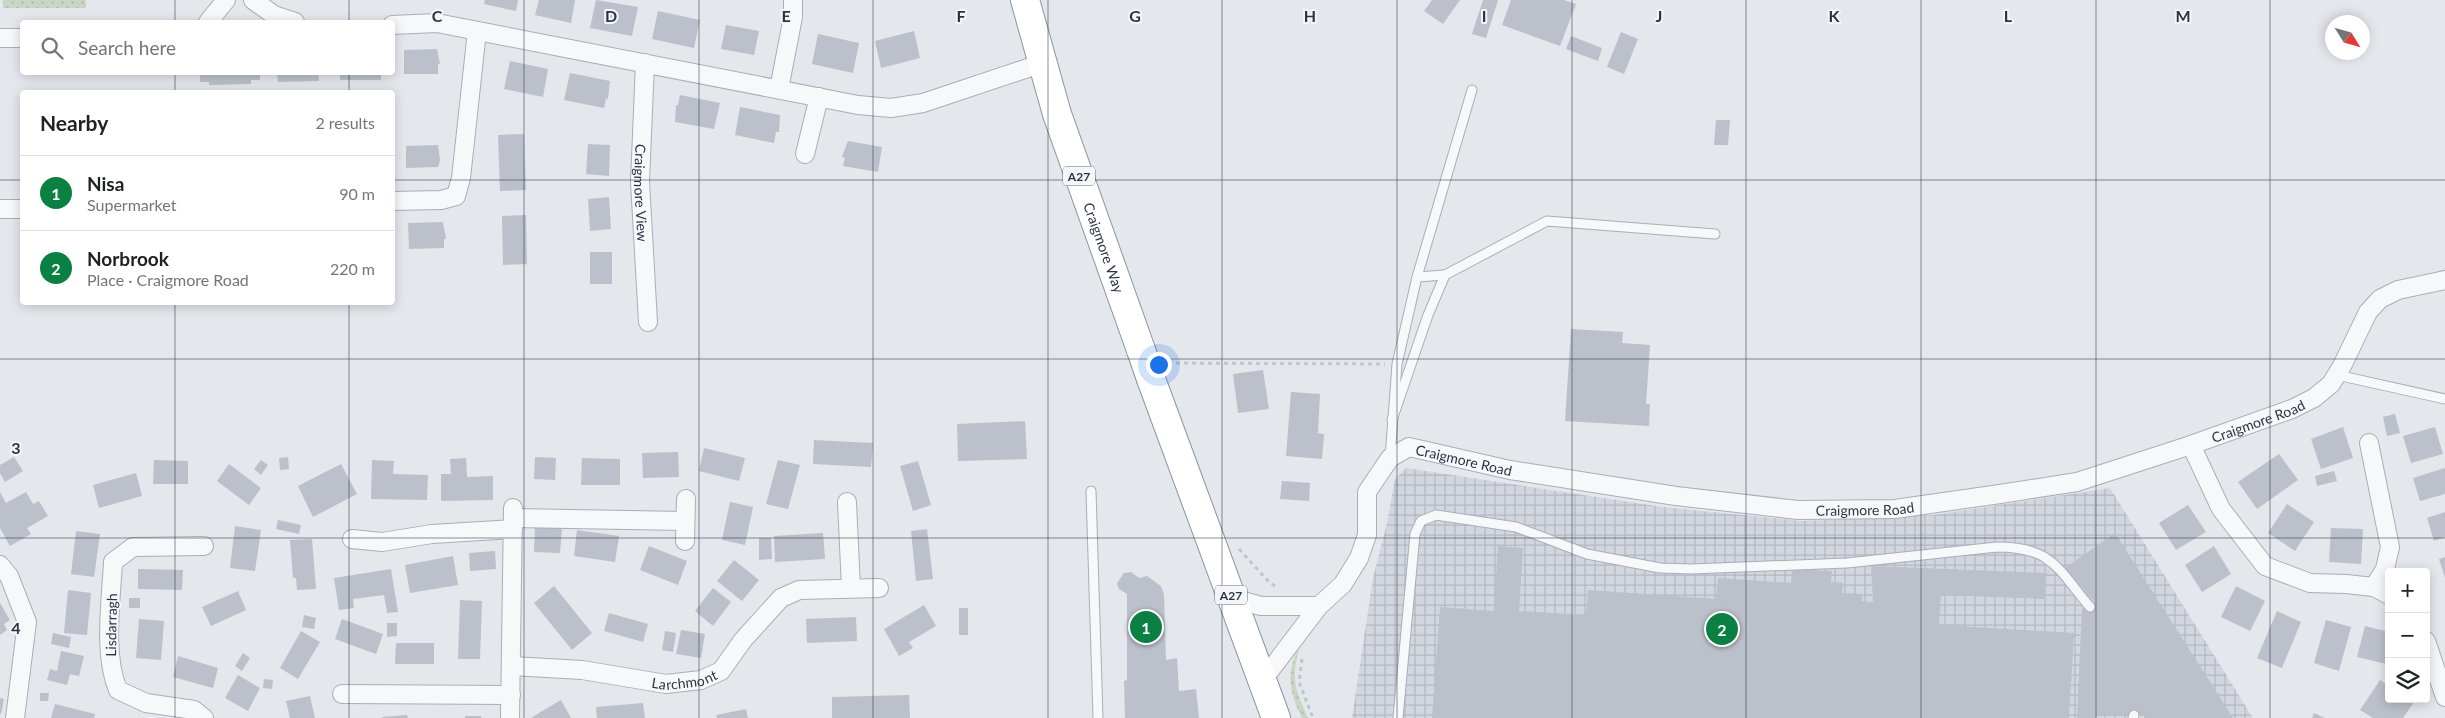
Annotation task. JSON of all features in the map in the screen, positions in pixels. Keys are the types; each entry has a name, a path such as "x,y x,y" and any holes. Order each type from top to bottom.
{"highway":[{"name":"Craigmore Way","path":"1024,0 1057,114 1232,598"},
{"name":"A27","path":"1232,598 1276,718"}],"street":[{"path":"210,20 226,0"},
{"path":"253,0 274,15 289,20"},
{"path":"779,89 793,17 793,0"},
{"path":"395,24 437,23 819,97 891,108 923,103 1043,63"},
{"path":"395,201 441,200 456,196 461,178 477,31"},
{"path":"0,38 20,38"},
{"name":"Craigmore View","path":"644,63 640,182 648,322"},
{"path":"805,154 819,97"},
{"path":"0,210 20,209"},
{"name":"Craigmore Road","path":"1390,458 1409,447 1510,470 1676,496 1798,510 1895,509 2077,482 2191,445 2292,409 2314,398 2331,384 2337,375 2368,312 2380,299 2398,290 2445,280"},
{"path":"2191,445 2221,509 2265,566 2310,584 2346,584 2381,591 2390,547 2369,443"},
{"path":"1262,681 1319,606 1343,584 1360,558 1367,535 1368,492 1390,458"},
{"path":"685,540 686,499"},
{"path":"847,502 851,588"},
{"path":"352,539 382,542 513,519 685,521"},
{"path":"510,718 513,519"},
{"name":"Lisdarragh","path":"204,546 133,547 113,562 110,612 111,673 118,690 146,704 194,710 204,718"},
{"path":"0,565 9,576 27,622 15,718"},
{"name":"Larchmont","path":"512,666 582,670 666,684 702,680 721,671 743,640 781,598 799,590 879,588"},
{"path":"1232,598 1260,606 1319,606"},
{"path":"2430,653 2445,697"},
{"path":"342,694 511,695"}],"lane":[{"path":"1390,458 1397,364 1417,277 1472,90"},
{"path":"1417,277 1445,275 1547,221 1715,234"},
{"path":"1392,420 1428,315 1445,275"},
{"path":"2337,375 2445,399"},
{"path":"1091,491 1098,718"},
{"path":"1398,718 1415,534 1421,521 1436,515 1516,527 1587,554 1660,568 1691,569 1848,563 1997,547 2018,547 2034,551 2048,558 2090,607"}],"path":[{"path":"1175,362 1397,364"},
{"path":"1238,548 1270,583 1284,592"},
{"path":"1304,652 1300,682 1313,718"}],"shaded area":[{"path":"1406,468 1663,507 1802,521 1933,515 2110,488 2253,718 1352,718 1373,578 1387,523 1395,479"}],"green space":[{"path":"3,0 86,0 86,8 3,8"},
{"path":"1299,648 1295,677 1297,691 1308,718 1302,718 1292,692 1292,666"}],"building":[{"path":"485,0 518,0 516,11 484,4"},
{"path":"539,0 575,0 571,23 535,15"},
{"path":"596,0 638,7 632,36 590,28"},
{"path":"1432,0 1460,0 1443,24 1424,11"},
{"path":"1483,0 1498,0 1486,38 1472,34"},
{"path":"1511,0 1564,0 1576,4 1560,46 1502,25"},
{"path":"658,11 700,20 694,48 652,39"},
{"path":"726,25 759,31 754,55 721,49"},
{"path":"914,31 920,58 881,68 875,41"},
{"path":"1621,32 1638,39 1624,74 1607,67"},
{"path":"818,34 859,43 853,73 812,64"},
{"path":"1571,36 1602,48 1598,61 1566,49"},
{"path":"437,49 440,64 438,64 438,74 404,74 404,50"},
{"path":"510,61 548,69 543,97 504,89"},
{"path":"570,73 610,81 608,99 606,98 604,108 564,100"},
{"path":"200,75 260,75 260,80 251,80 251,84 209,85 209,82 200,82"},
{"path":"277,75 318,75 319,81 278,82"},
{"path":"340,75 381,75 381,80 340,80"},
{"path":"680,95 720,103 714,129 675,122 676,105 678,105"},
{"path":"740,107 780,115 779,132 776,132 774,143 735,135"},
{"path":"1716,120 1730,120 1728,145 1714,145"},
{"path":"524,134 526,190 500,191 498,135"},
{"path":"848,141 882,147 878,172 843,166 845,158 842,157"},
{"path":"588,144 610,145 609,176 586,174"},
{"path":"438,145 440,160 438,167 406,168 406,146"},
{"path":"609,197 611,229 590,231 588,199"},
{"path":"526,215 527,264 503,265 502,216"},
{"path":"443,222 446,239 444,239 444,248 409,249 408,223"},
{"path":"590,252 612,252 612,284 590,284"},
{"path":"1571,329 1623,332 1622,343 1650,345 1646,404 1650,404 1649,426 1565,421"},
{"path":"1263,370 1269,409 1238,413 1233,374"},
{"path":"1291,392 1320,394 1318,433 1324,434 1322,459 1286,456"},
{"path":"2395,414 2400,433 2387,436 2383,417"},
{"path":"1025,421 1027,459 958,461 957,424"},
{"path":"2343,427 2353,458 2321,469 2311,439"},
{"path":"2435,427 2443,454 2411,463 2403,436"},
{"path":"814,440 873,443 871,467 813,464"},
{"path":"704,448 745,458 739,481 699,471"},
{"path":"678,452 679,477 643,478 642,453"},
{"path":"2279,454 2298,480 2257,509 2238,482"},
{"path":"14,457 23,471 5,482 0,473 0,465"},
{"path":"288,457 289,469 280,470 279,458"},
{"path":"535,457 556,458 555,480 534,479"},
{"path":"466,458 467,477 493,476 493,500 441,501 441,474 451,474 450,459"},
{"path":"582,458 620,459 620,485 581,485"},
{"path":"154,460 188,461 188,484 153,484"},
{"path":"261,460 268,465 261,475 254,469"},
{"path":"372,460 394,461 393,474 428,475 427,500 371,499"},
{"path":"778,460 800,465 788,509 766,504"},
{"path":"918,461 931,505 913,511 900,466"},
{"path":"229,464 261,488 249,505 217,481"},
{"path":"341,464 357,494 313,517 298,486"},
{"path":"2445,468 2445,494 2420,501 2413,478"},
{"path":"2334,471 2337,481 2317,486 2315,476"},
{"path":"136,473 142,496 99,508 93,485"},
{"path":"1282,481 1310,483 1309,501 1280,499"},
{"path":"0,492 6,503 26,492 33,504 39,501 48,516 27,528 31,534 10,546 0,528"},
{"path":"730,502 753,507 745,545 722,540"},
{"path":"2287,504 2314,522 2295,551 2268,533"},
{"path":"2188,505 2206,532 2176,550 2159,523"},
{"path":"2445,512 2445,537 2434,541 2427,518"},
{"path":"278,520 301,525 299,534 276,529"},
{"path":"235,526 261,530 255,571 230,568"},
{"path":"535,526 562,528 560,553 534,552"},
{"path":"2331,528 2363,529 2361,564 2329,562"},
{"path":"927,529 933,579 916,581 911,531"},
{"path":"577,530 619,536 615,562 574,556"},
{"path":"76,531 100,534 94,577 71,574"},
{"path":"823,533 825,559 775,562 774,536"},
{"path":"2115,533 2233,718 2145,718 2146,715 2097,715 2096,718 2077,718 2082,608 2098,606 2065,568"},
{"path":"759,538 771,538 772,559 759,560"},
{"path":"312,539 316,589 297,590 296,578 293,578 290,540"},
{"path":"649,546 687,561 678,585 640,570"},
{"path":"1498,546 1523,548 1519,611 1586,615 1588,590 1716,599 1718,578 1791,583 1792,569 1832,571 1831,582 1843,583 1842,593 1862,594 1862,601 1873,602 1871,566 2047,573 2044,599 1941,595 1939,625 2074,633 2069,718 1432,718 1440,607 1494,611"},
{"path":"2214,546 2231,574 2202,592 2185,565"},
{"path":"495,551 496,569 470,571 469,553"},
{"path":"453,556 458,585 410,593 405,565"},
{"path":"2445,557 2445,578 2439,559"},
{"path":"734,560 759,580 742,601 717,581"},
{"path":"138,569 183,570 182,590 138,589"},
{"path":"391,569 398,612 387,613 384,595 353,599 354,608 339,610 334,578"},
{"path":"1131,572 1139,578 1147,576 1161,586 1164,595 1166,660 1177,658 1179,691 1196,689 1199,718 1125,718 1124,681 1127,680 1127,594 1119,589 1117,583 1124,573"},
{"path":"554,586 592,633 572,650 534,603"},
{"path":"2236,586 2265,601 2250,631 2221,617"},
{"path":"713,588 731,602 713,626 695,611"},
{"path":"68,590 91,593 87,635 64,633"},
{"path":"238,591 246,610 211,626 202,607"},
{"path":"129,598 140,598 140,608 129,608"},
{"path":"460,600 482,601 480,659 458,659"},
{"path":"0,603 10,620 4,624 7,630 0,635"},
{"path":"924,605 936,626 909,642 913,648 899,656 884,629"},
{"path":"959,608 968,608 968,635 959,635"},
{"path":"2277,611 2301,622 2282,668 2257,658"},
{"path":"609,613 648,624 643,642 604,631"},
{"path":"304,615 316,618 314,629 302,627"},
{"path":"856,617 857,641 807,643 806,619"},
{"path":"139,619 164,621 161,660 136,658"},
{"path":"342,619 383,634 376,654 335,639"},
{"path":"2326,620 2351,627 2339,671 2314,663"},
{"path":"387,623 397,623 397,636 387,637"},
{"path":"2365,626 2385,631 2385,664 2357,657"},
{"path":"681,630 705,634 701,658 676,654"},
{"path":"301,631 320,642 298,679 280,668"},
{"path":"665,631 676,633 673,652 662,650"},
{"path":"53,633 71,637 69,648 51,644"},
{"path":"396,643 434,643 434,664 395,664"},
{"path":"61,651 84,656 79,676 70,674 67,685 47,680 50,669 57,671"},
{"path":"243,653 250,658 242,671 235,666"},
{"path":"178,656 218,668 213,688 173,677"},
{"path":"238,675 260,688 248,711 225,698"},
{"path":"264,679 273,680 272,689 263,688"},
{"path":"2380,680 2385,683 2385,703 2413,703 2403,718 2373,718 2360,710"},
{"path":"40,693 49,693 48,701 40,701"},
{"path":"909,695 910,718 832,718 832,697"},
{"path":"310,696 315,718 290,718 286,701"},
{"path":"0,698 4,699 1,714 0,714"},
{"path":"561,700 571,718 531,718 544,710"},
{"path":"643,703 645,718 597,718 596,707"},
{"path":"55,704 95,714 94,718 51,718"},
{"path":"746,709 748,718 717,718 716,715"},
{"path":"2314,713 2325,718 2312,718"},
{"path":"407,715 408,718 382,718 382,717"},
{"path":"465,716 481,716 481,718 465,718"}],"place":[{"name":"Nisa","path":"1146,627"},
{"name":"Norbrook","path":"1722,629"}]}
